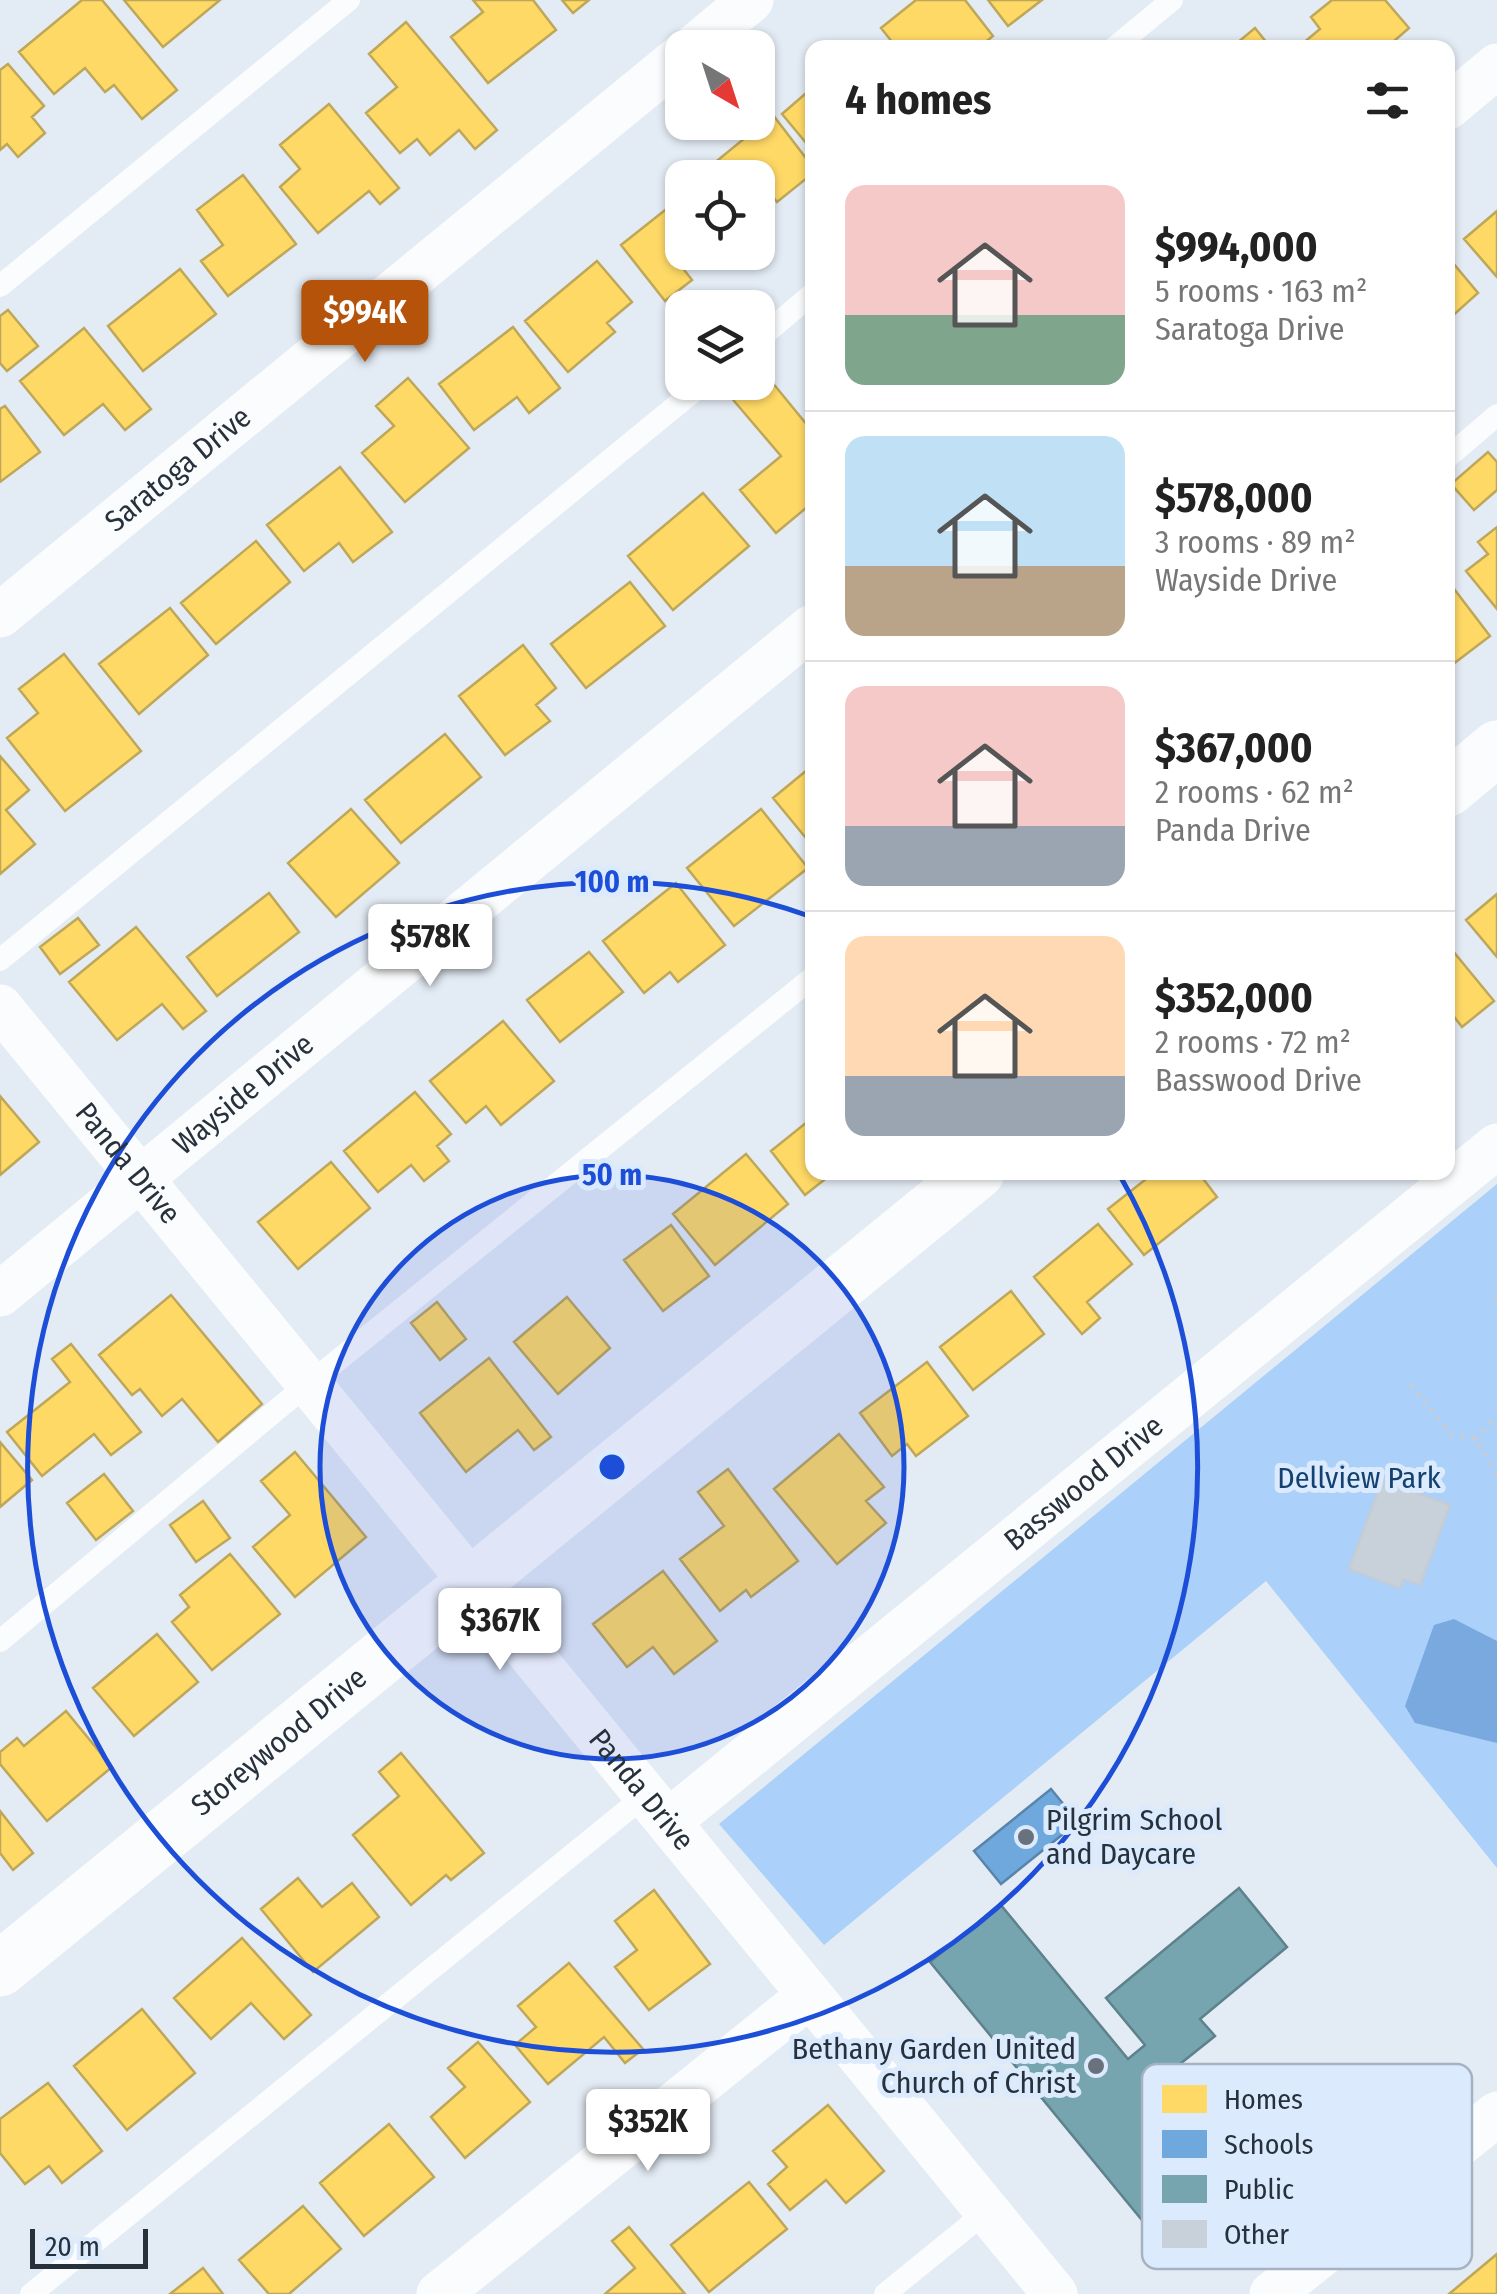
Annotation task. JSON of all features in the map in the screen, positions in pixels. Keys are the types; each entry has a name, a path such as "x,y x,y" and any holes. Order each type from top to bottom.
{"street":[{"path":"715,30 751,0"},
{"path":"1455,101 1497,66"},
{"name":"Saratoga Drive","path":"0,615 665,70"},
{"name":"Wayside Drive","path":"0,1294 805,633"},
{"path":"1455,783 1497,748"},
{"name":"Panda Drive","path":"0,1007 1055,2294"},
{"name":"Basswood Drive","path":"1455,1179 1497,1146"},
{"name":"Storeywood Drive","path":"0,1969 967,1180"},
{"name":"Basswood Drive","path":"658,1808 1454,1180"},
{"path":"438,2294 810,1995"},
{"path":"1472,2134 1497,2114"},
{"path":"1272,2294 1303,2269"}],"lane":[{"path":"0,286 349,0"},
{"path":"1124,40 1172,0"},
{"path":"775,326 805,300"},
{"path":"0,960 683,400"},
{"path":"1455,451 1497,414"},
{"path":"0,1641 805,984"},
{"path":"30,2294 658,1808"},
{"path":"885,2294 987,2210"}],"path":[{"path":"1497,1290 1497,1305"},
{"path":"1411,1385 1451,1434 1475,1439 1497,1474"},
{"path":"1475,1439 1497,1416"}],"green space":[{"name":"Dellview Park","path":"1497,1184 1497,1868 1266,1581 824,1945 719,1824"}],"shaded area":[{"path":"1454,1619 1497,1641 1497,1743 1415,1723 1405,1706 1434,1625"}],"building: Homes":[{"path":"82,0 102,0 177,90 142,119 114,85 105,92 85,68 54,94 19,52"},
{"path":"124,0 220,0 163,47"},
{"path":"473,0 533,0 556,30 488,83 451,37 483,12"},
{"path":"562,0 589,0 573,13"},
{"path":"916,0 965,0 993,36 988,40 891,40 881,28"},
{"path":"988,0 1042,0 1008,26"},
{"path":"1332,0 1385,0 1409,28 1395,40 1307,40 1320,29 1311,17"},
{"path":"406,22 497,130 475,149 459,130 430,155 417,139 400,153 366,113 397,87 369,54"},
{"path":"1255,28 1265,40 1241,40"},
{"path":"8,64 44,106 32,117 45,133 18,157 7,144 0,150 0,70"},
{"path":"805,94 805,142 782,114"},
{"path":"329,104 399,188 380,204 369,191 318,233 280,187 300,169 280,145"},
{"path":"775,118 805,157 805,180 777,202 775,160 718,160 742,140 775,140"},
{"path":"243,175 296,244 228,296 201,261 223,245 197,210"},
{"path":"665,210 665,270 684,270 692,280 679,290 665,290 665,301 621,245"},
{"path":"1497,211 1497,277 1464,239"},
{"path":"597,261 632,302 607,323 615,332 568,372 525,321"},
{"path":"1455,265 1478,293 1455,314"},
{"path":"180,269 216,314 143,371 108,326"},
{"path":"8,310 38,346 7,371 0,363 0,316"},
{"path":"513,327 560,388 529,413 517,397 474,430 439,384"},
{"path":"84,328 151,409 125,430 103,404 64,435 20,381"},
{"path":"408,378 469,448 405,502 362,453 394,426 376,406"},
{"path":"775,386 805,422 805,509 776,533 740,490 781,456 733,400 775,400"},
{"path":"5,406 40,452 0,482 0,409"},
{"path":"1488,452 1497,462 1497,490 1474,510 1455,489 1455,481"},
{"path":"340,467 392,532 353,562 339,543 304,571 267,525"},
{"path":"703,493 749,546 673,610 628,556"},
{"path":"1497,527 1497,609 1466,571 1488,554 1478,542"},
{"path":"256,541 290,582 216,644 181,603"},
{"path":"630,582 665,626 586,688 551,644"},
{"path":"1455,590 1490,636 1455,663"},
{"path":"170,608 208,655 139,714 99,664"},
{"path":"523,645 556,688 536,705 550,721 505,755 459,696"},
{"path":"64,654 141,751 65,811 7,738 38,713 19,689"},
{"path":"445,734 481,777 401,843 365,800"},
{"path":"0,756 29,790 6,810 35,844 0,874"},
{"path":"805,772 805,837 773,798"},
{"path":"351,809 399,863 336,917 288,863"},
{"path":"761,809 805,864 805,870 734,926 687,868"},
{"path":"676,883 725,945 678,982 670,972 644,993 603,941"},
{"path":"269,893 299,932 217,996 187,957"},
{"path":"1497,894 1497,957 1466,920"},
{"path":"78,918 99,945 60,974 40,947"},
{"path":"136,927 206,1011 183,1029 162,1004 117,1040 69,982"},
{"path":"589,952 623,992 560,1042 527,1000"},
{"path":"1455,954 1494,1001 1462,1027 1455,1018"},
{"path":"503,1021 554,1081 501,1125 486,1106 466,1123 430,1081"},
{"path":"415,1092 451,1134 437,1146 449,1161 424,1181 411,1165 378,1192 344,1151"},
{"path":"0,1096 39,1142 0,1175"},
{"path":"805,1124 805,1180 824,1180 805,1195 771,1151"},
{"path":"746,1154 788,1204 715,1265 673,1214"},
{"path":"331,1162 370,1208 298,1269 258,1222"},
{"path":"1145,1180 1204,1180 1217,1197 1144,1255 1108,1209"},
{"path":"1098,1224 1132,1264 1087,1302 1100,1318 1082,1334 1034,1277"},
{"path":"671,1225 709,1276 663,1311 624,1260"},
{"path":"1011,1291 1044,1334 973,1390 940,1347"},
{"path":"171,1295 262,1404 218,1442 182,1399 162,1416 140,1389 132,1395 99,1355"},
{"path":"567,1297 610,1348 558,1394 514,1342"},
{"path":"437,1302 466,1339 440,1360 411,1323"},
{"path":"71,1344 141,1432 111,1455 94,1434 42,1476 7,1432 70,1382 52,1359"},
{"path":"489,1358 551,1437 534,1450 518,1430 466,1472 420,1413"},
{"path":"927,1362 968,1416 916,1456 907,1444 892,1456 860,1413"},
{"path":"839,1434 884,1487 866,1501 886,1523 837,1564 774,1489"},
{"path":"0,1442 32,1480 0,1507"},
{"path":"295,1452 366,1537 295,1597 253,1547 290,1515 261,1481"},
{"path":"728,1469 798,1561 751,1597 746,1590 720,1611 680,1559 724,1526 698,1492"},
{"path":"104,1474 133,1511 96,1540 67,1503"},
{"path":"203,1501 230,1538 196,1562 170,1525"},
{"path":"230,1554 280,1614 212,1670 172,1622 189,1607 180,1595"},
{"path":"663,1571 717,1641 674,1674 653,1647 627,1667 593,1624"},
{"path":"157,1634 198,1682 134,1736 93,1688"},
{"path":"66,1711 112,1767 47,1821 0,1764 0,1752 17,1738 24,1746"},
{"path":"401,1753 484,1853 451,1880 446,1875 411,1905 353,1835 399,1796 379,1772"},
{"path":"0,1811 33,1853 13,1870 0,1853"},
{"path":"298,1878 322,1907 352,1883 379,1917 313,1972 261,1909"},
{"path":"654,1890 710,1964 649,2010 615,1967 637,1950 615,1921"},
{"path":"242,1938 311,2015 284,2039 251,2003 211,2039 174,1998"},
{"path":"569,1963 643,2049 625,2063 604,2037 548,2084 515,2045 536,2027 518,2006"},
{"path":"142,2009 195,2073 127,2130 74,2066"},
{"path":"478,2042 530,2102 465,2158 431,2117 465,2087 448,2068"},
{"path":"48,2083 102,2151 62,2183 49,2166 25,2184 0,2153 0,2119"},
{"path":"828,2105 884,2171 846,2203 826,2180 790,2210 768,2184 787,2167 773,2151"},
{"path":"389,2124 434,2177 364,2236 320,2183"},
{"path":"749,2182 787,2229 709,2292 671,2245"},
{"path":"303,2206 341,2249 289,2294 269,2294 239,2260"},
{"path":"629,2227 685,2294 605,2294 635,2268 612,2241"},
{"path":"1497,2254 1497,2294 1449,2294"},
{"path":"203,2268 223,2294 170,2294"}],"building: Schools":[{"name":"Pilgrim School and Daycare","path":"1051,1789 1078,1822 1001,1884 974,1851"}],"building: Public":[{"name":"Bethany Garden United Church of Christ","path":"1239,1888 1287,1947 1200,2019 1215,2036 1180,2064 1142,2064 1142,2220 930,1962 1000,1904 1128,2059 1145,2045 1106,1998"}],"building: Other":[{"path":"1382,1481 1450,1505 1420,1585 1403,1579 1400,1588 1349,1569"}],"place":[{"name":"Pilgrim School and Daycare","path":"1026,1837"},
{"name":"Bethany Garden United Church of Christ","path":"1096,2066"}]}
